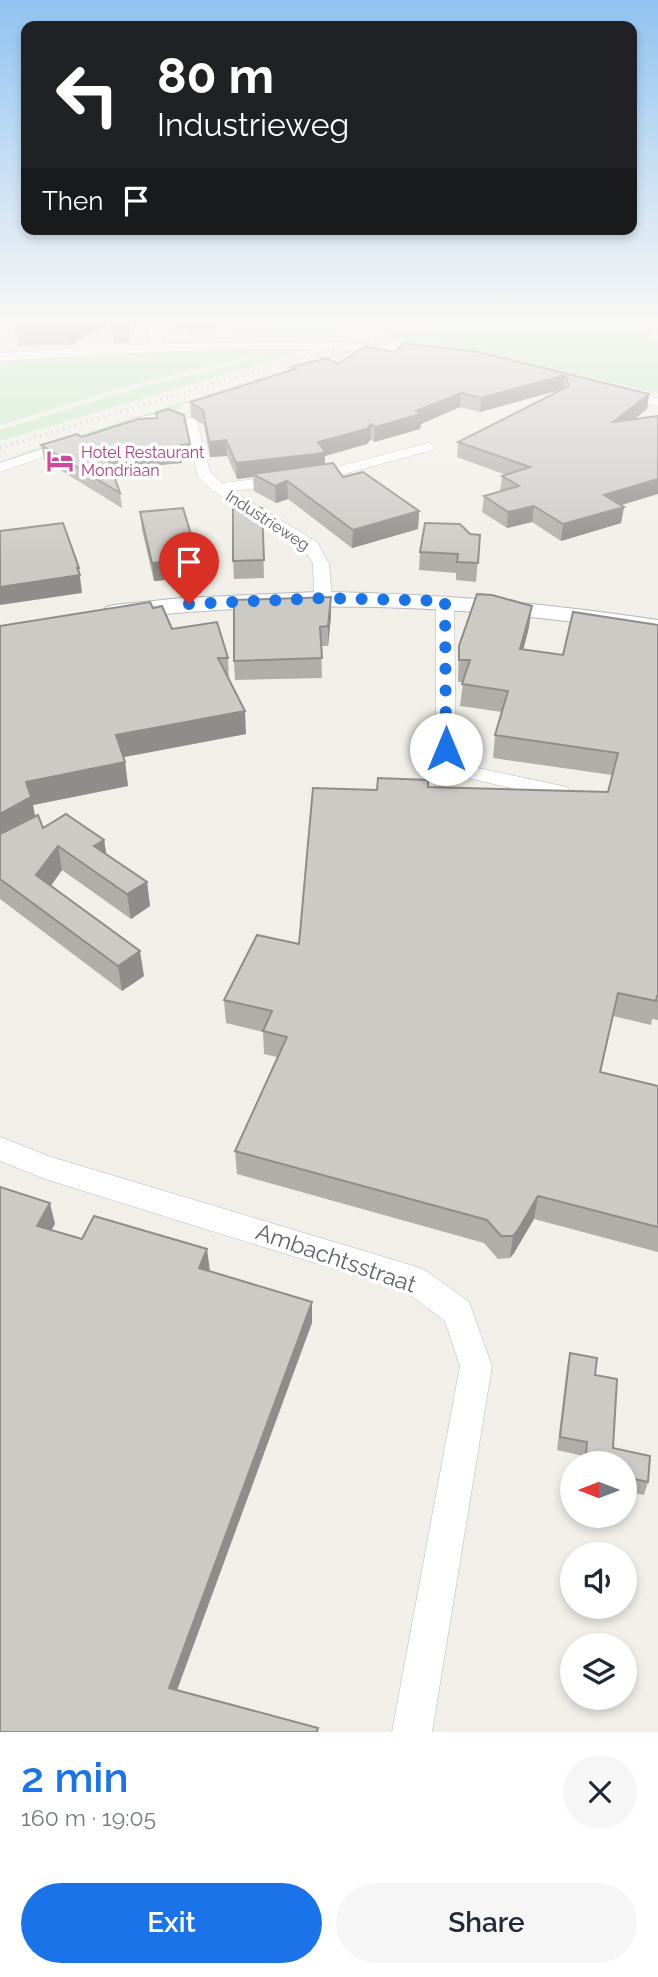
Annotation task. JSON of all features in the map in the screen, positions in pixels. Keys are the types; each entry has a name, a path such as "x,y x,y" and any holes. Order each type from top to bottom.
{"street":[{"path":"176,417 189,406"},
{"path":"108,431 147,418 176,417 194,426 203,473 218,488"},
{"path":"0,468 82,439"},
{"name":"Industrieweg","path":"218,488 318,477 428,447"},
{"name":"Industrieweg","path":"218,488 311,545 321,564 323,598"},
{"path":"90,615 210,603 323,598 445,601 557,611 658,627"},
{"path":"445,601 446,749 466,772 559,792"},
{"name":"Ambachtsstraat","path":"0,1149 45,1167 414,1280 458,1312 476,1366 412,1732"}],"green space":[{"path":"0,400 82,400 0,425"},
{"path":"98,400 139,400 0,441 0,430"},
{"path":"192,400 172,413 148,415 0,463 26,452"}],"building":[{"path":"197,400 444,400 416,411 421,414 375,427 371,424 367,429 318,442 325,452 236,463 226,440 209,442 203,410 190,402"},
{"path":"542,400 642,400 613,422 658,416 658,479 604,495 624,507 563,524 534,506 508,512 484,496 519,486 502,476 530,467 458,442"},
{"path":"168,409 184,415 190,444 181,445 181,448 107,455 120,493 41,445 77,434 82,437 138,419 157,418 156,413"},
{"path":"333,463 343,477 363,472 419,511 353,530 287,481 275,486 253,474"},
{"path":"183,508 198,558 152,563 140,512"},
{"path":"262,508 264,560 233,561 233,509"},
{"path":"63,523 80,575 0,587 0,531"},
{"path":"425,523 460,524 470,534 480,535 478,563 457,562 458,554 420,552"},
{"path":"477,594 492,595 532,606 520,649 563,655 573,612 658,625 658,996 656,1001 618,993 600,1072 658,1086 658,1227 538,1196 513,1236 501,1236 487,1220 235,1151 287,1037 263,1031 272,1011 224,1000 257,935 299,944 313,788 377,790 378,778 428,780 428,787 608,792 618,753 495,735 508,691 462,684 470,660 459,660 459,646"},
{"path":"331,597 328,626 320,627 322,658 234,661 234,600"},
{"path":"150,602 153,608 162,606 172,629 217,622 228,658 218,658 245,711 116,735 125,762 26,782 31,797 0,814 0,626"},
{"path":"66,814 104,840 94,846 147,882 127,894 58,846 36,875 140,951 118,966 0,879 0,834 38,815 43,828"},
{"path":"0,1187 50,1203 37,1226 82,1239 94,1216 207,1249 199,1268 312,1302 169,1688 318,1728 317,1732 0,1732"},
{"path":"570,1353 597,1358 595,1375 617,1379 613,1448 627,1451 586,1451 587,1442 560,1437"},
{"path":"637,1453 650,1456 648,1482 637,1480"}],"railway":[{"path":"0,448 161,400"}],"place":[{"name":"Hotel Restaurant Mondriaan","path":"60,461"}],"route":[{"path":"189,604 323,598 445,601 446,749"}]}
